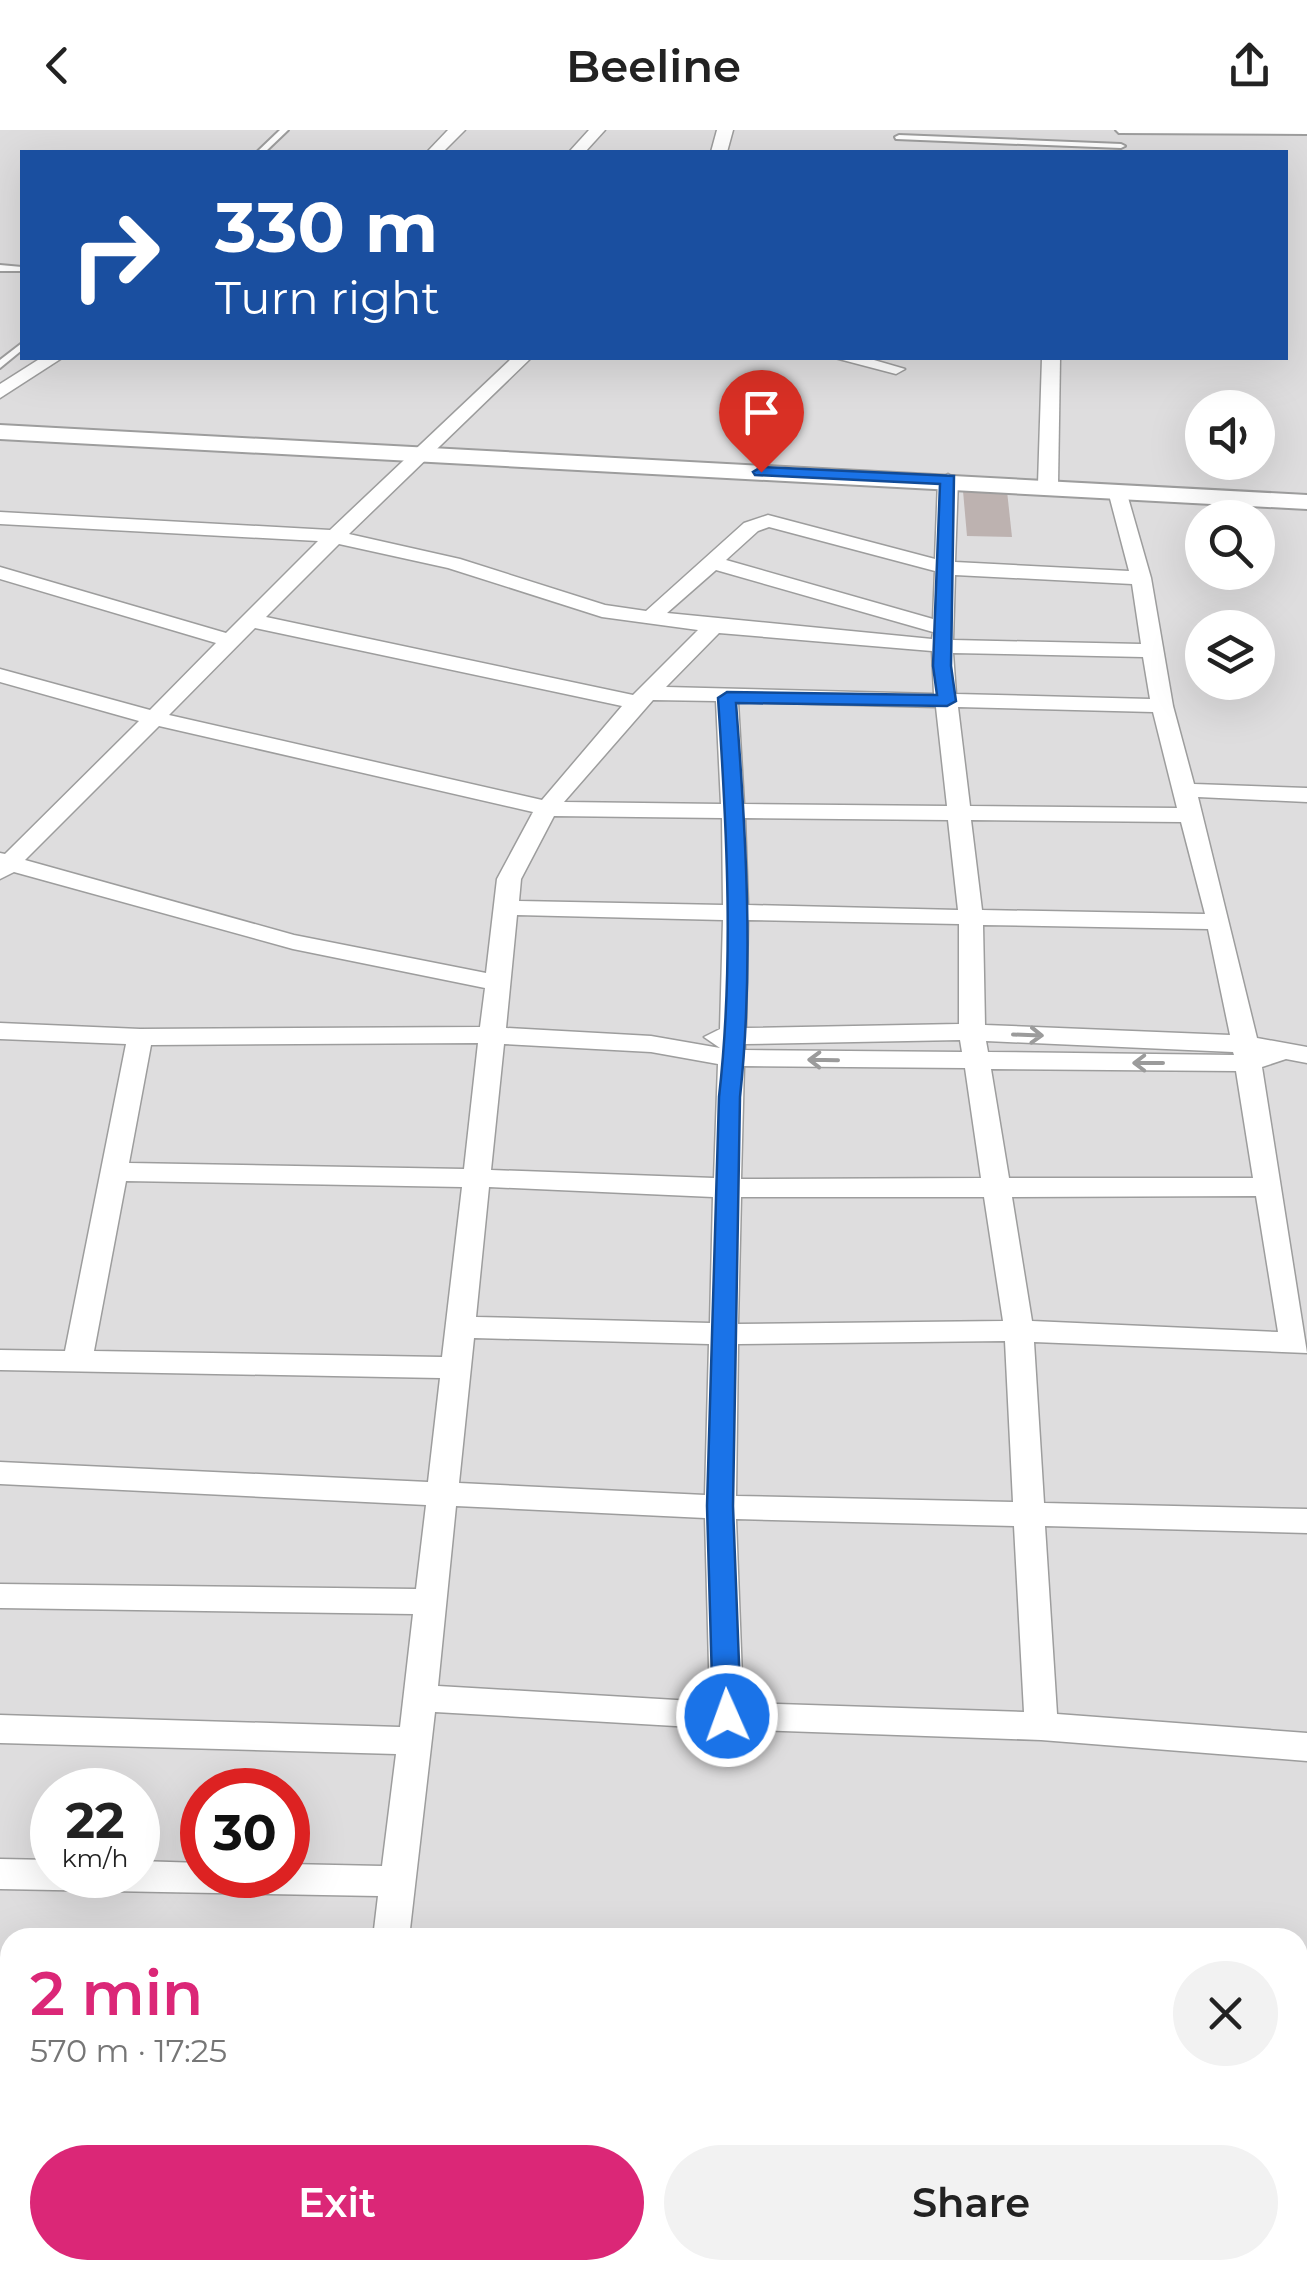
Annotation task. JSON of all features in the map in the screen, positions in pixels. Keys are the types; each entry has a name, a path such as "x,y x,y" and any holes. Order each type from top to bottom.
{"street":[{"path":"437,150 457,130"},
{"path":"579,150 597,130"},
{"path":"0,392 50,360"},
{"path":"3,865 254,622 331,536 520,360"},
{"path":"853,360 896,369"},
{"path":"1048,484 1051,360"},
{"path":"0,432 413,456 1048,484 1307,502"},
{"path":"948,480 943,637 947,701 972,919 972,1032 1019,1331 1041,1726"},
{"path":"460,1327 724,1334 1019,1331 1301,1342 1219,922 1162,706 1140,578 1118,491"},
{"path":"0,518 331,536 397,548 552,598 650,618 714,626 1151,651"},
{"path":"650,618 751,528 768,521 946,568 1140,578"},
{"path":"711,562 943,637"},
{"path":"0,573 234,642"},
{"path":"254,622 644,698 1162,706"},
{"path":"393,1928 509,880 520,852 602,742 714,626"},
{"path":"0,675 153,718 550,809 1190,815"},
{"path":"727,698 735,809 734,1046 720,1506 727,1716"},
{"path":"1184,790 1307,795"},
{"path":"3,865 274,937 498,983"},
{"path":"508,908 1219,922"},
{"path":"0,1032 140,1036 494,1035 977,1063 1246,1053 1307,1055"},
{"path":"734,1046 972,1032 1246,1053"},
{"path":"77,1363 140,1036"},
{"path":"114,1172 478,1178 728,1188 1268,1187"},
{"path":"0,1360 455,1368"},
{"path":"0,1473 720,1506 1307,1522"},
{"path":"0,1596 427,1602"},
{"path":"420,1698 727,1716 1041,1726 1307,1748"},
{"path":"0,1730 411,1742"},
{"path":"0,1874 30,1875"},
{"path":"160,1877 397,1881"}],"lane":[{"path":"263,150 284,130"},
{"path":"994,130 994,142"},
{"path":"900,137 1122,149 1119,130 1307,132"},
{"path":"0,364 20,348"}],"shaded area":[{"path":"0,130 1307,130 1307,1928 0,1928"}],"building":[{"path":"963,491 1007,491 1012,537 967,536"}],"route":[{"path":"727,1716 720,1506 730,1097 736,1034 735,809 727,698 947,701 942,666 948,480 761,472"}]}
